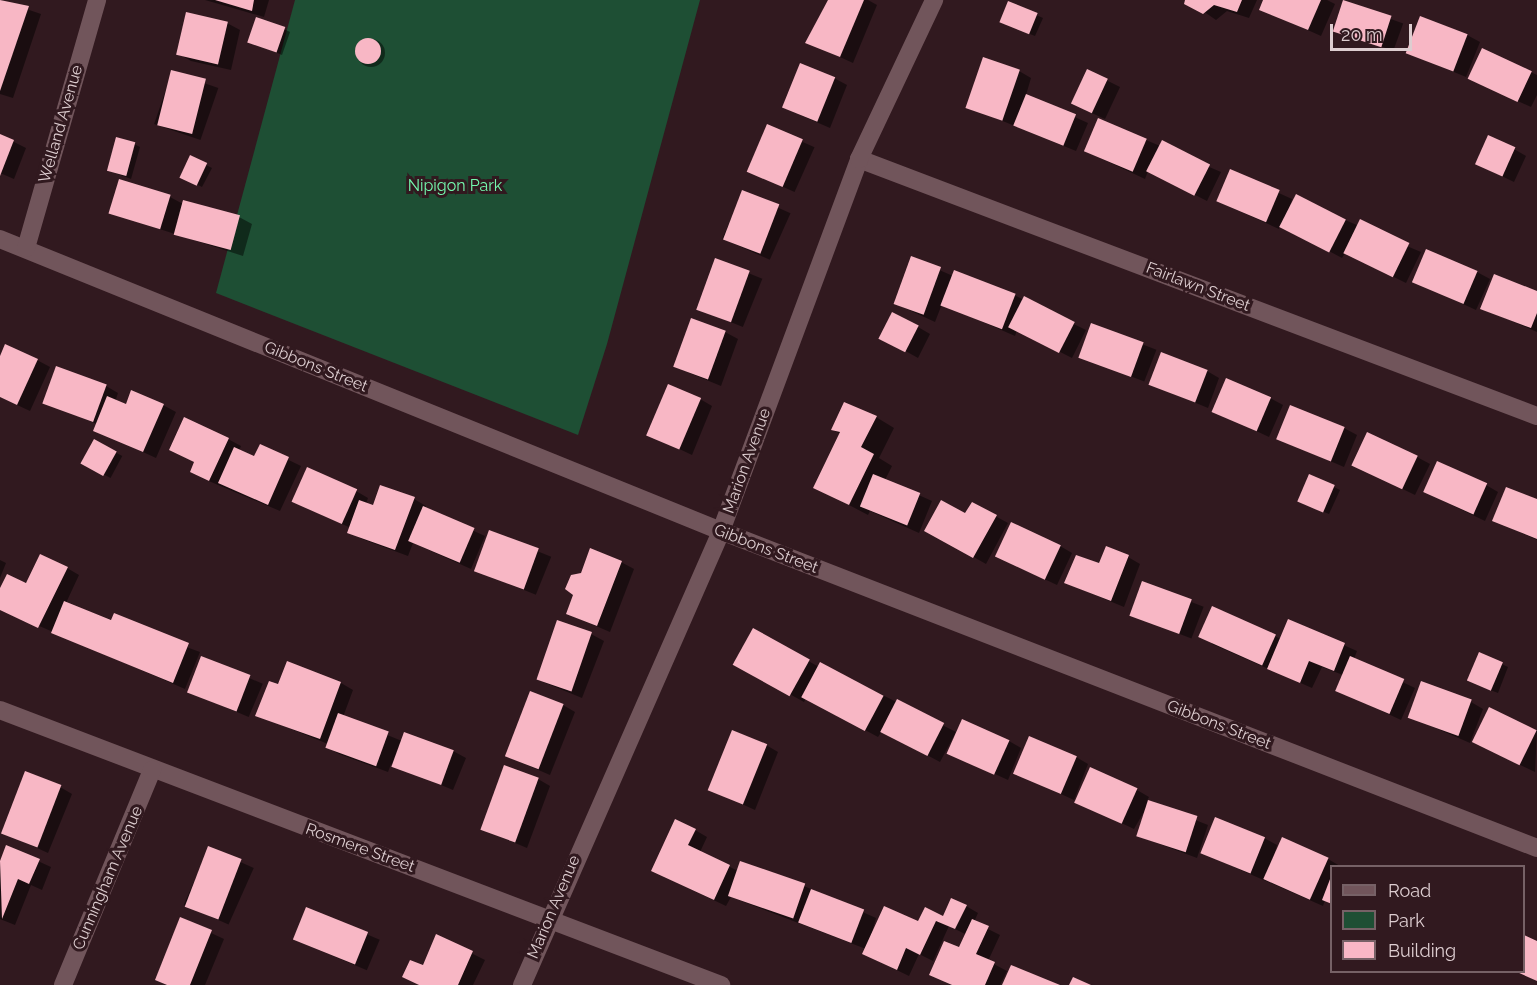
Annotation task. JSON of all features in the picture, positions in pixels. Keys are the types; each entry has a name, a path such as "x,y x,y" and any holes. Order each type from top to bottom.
{"street":[{"name":"Welland Avenue","path":"26,248 97,0"},
{"name":"Marion Avenue","path":"522,985 549,918 721,531 859,159 934,0"},
{"name":"Fairlawn Street","path":"859,159 1537,416"},
{"name":"Gibbons Street","path":"0,239 721,531 1537,848"},
{"name":"Rosmere Street","path":"0,710 152,770 549,918 721,985"},
{"name":"Cunningham Avenue","path":"63,985 152,770"}],"green space":[{"name":"Nipigon Park","path":"295,0 700,0 607,344 578,435 216,293"}],"building":[{"path":"0,0 29,6 0,91"},
{"path":"215,0 254,0 252,11"},
{"path":"828,0 864,0 840,57 805,43"},
{"path":"1185,0 1242,0 1237,12 1214,5 1203,14 1184,4"},
{"path":"1263,0 1321,0 1308,30 1259,10"},
{"path":"1343,0 1392,16 1381,47 1333,31"},
{"path":"1008,1 1038,13 1029,34 999,22"},
{"path":"186,12 228,22 218,65 176,55"},
{"path":"1420,16 1468,34 1453,72 1406,53"},
{"path":"256,17 285,27 277,53 247,43"},
{"path":"368,38 377,42 381,51 377,60 368,64 359,60 355,51 359,42"},
{"path":"1482,48 1532,71 1517,102 1468,79"},
{"path":"983,57 1020,70 1002,121 965,108"},
{"path":"800,63 835,77 817,122 782,108"},
{"path":"1087,69 1108,79 1092,113 1071,103"},
{"path":"171,70 206,79 192,134 157,125"},
{"path":"1026,94 1076,114 1063,146 1013,126"},
{"path":"1098,118 1147,139 1133,172 1084,151"},
{"path":"767,124 803,139 783,187 747,172"},
{"path":"0,134 14,140 0,176"},
{"path":"1488,135 1515,147 1502,176 1475,164"},
{"path":"116,137 135,142 126,176 107,171"},
{"path":"1162,140 1210,165 1194,196 1146,171"},
{"path":"190,155 207,163 197,186 179,178"},
{"path":"1230,169 1280,190 1266,222 1216,201"},
{"path":"119,179 171,195 160,229 108,213"},
{"path":"742,190 779,204 760,254 723,239"},
{"path":"1296,194 1346,219 1329,252 1279,227"},
{"path":"183,200 240,215 231,250 174,235"},
{"path":"1360,219 1409,243 1393,277 1343,253"},
{"path":"1426,249 1478,271 1463,304 1412,282"},
{"path":"911,256 941,267 924,315 894,304"},
{"path":"715,258 750,271 731,322 696,310"},
{"path":"954,270 1016,294 1002,329 940,305"},
{"path":"1494,274 1537,291 1537,313 1531,328 1480,309"},
{"path":"1024,296 1075,322 1059,353 1008,327"},
{"path":"892,312 919,326 905,352 878,339"},
{"path":"691,318 726,331 708,380 673,367"},
{"path":"1091,323 1144,342 1131,377 1078,358"},
{"path":"5,344 38,359 17,405 0,397 0,356"},
{"path":"1161,352 1208,370 1195,403 1148,385"},
{"path":"56,366 107,384 93,422 42,404"},
{"path":"1226,378 1271,397 1257,431 1212,412"},
{"path":"668,384 701,398 679,450 646,436"},
{"path":"131,390 164,404 143,452 93,431 107,396 126,404"},
{"path":"844,402 877,416 861,447 874,454 849,505 813,488 840,432 831,430"},
{"path":"1290,405 1345,427 1331,461 1276,439"},
{"path":"184,417 229,438 209,481 190,472 194,462 169,450"},
{"path":"1367,432 1418,456 1402,489 1351,466"},
{"path":"94,439 117,452 103,476 80,463"},
{"path":"260,444 289,457 268,505 218,483 234,447 254,456"},
{"path":"1437,461 1487,483 1473,514 1423,492"},
{"path":"307,467 357,489 342,524 292,502"},
{"path":"873,474 920,493 907,526 860,506"},
{"path":"1309,474 1335,485 1323,513 1297,502"},
{"path":"380,485 415,497 395,550 347,533 359,500 373,505"},
{"path":"1506,487 1537,499 1537,539 1492,521"},
{"path":"941,500 965,513 972,502 997,515 973,558 924,531"},
{"path":"423,506 475,528 460,563 408,541"},
{"path":"1011,522 1061,545 1045,580 995,556"},
{"path":"489,530 539,548 524,589 474,571"},
{"path":"1106,546 1129,555 1111,601 1064,583 1076,555 1099,563"},
{"path":"590,548 622,561 597,626 566,614 573,595 565,589 571,575 581,573"},
{"path":"40,554 68,567 38,628 0,610 0,588 7,574 26,583"},
{"path":"1142,581 1192,599 1179,634 1129,616"},
{"path":"64,601 111,620 114,613 189,643 173,683 51,633"},
{"path":"1212,606 1276,634 1262,666 1198,637"},
{"path":"1288,619 1345,643 1334,671 1309,661 1300,683 1267,669"},
{"path":"557,620 592,632 571,692 536,680"},
{"path":"753,628 810,660 789,696 733,665"},
{"path":"1479,652 1503,662 1491,691 1467,681"},
{"path":"201,656 250,675 237,711 187,692"},
{"path":"1350,656 1404,679 1389,714 1335,691"},
{"path":"287,661 341,682 320,739 255,716 269,681 278,684"},
{"path":"820,662 884,696 865,731 801,697"},
{"path":"1421,681 1472,699 1458,736 1408,718"},
{"path":"530,691 564,704 539,769 505,756"},
{"path":"897,699 944,723 927,756 880,732"},
{"path":"1489,707 1537,730 1520,765 1472,742"},
{"path":"338,713 389,731 376,766 325,748"},
{"path":"962,719 1010,740 994,775 947,754"},
{"path":"732,730 767,744 743,805 708,790"},
{"path":"404,732 454,750 441,785 391,767"},
{"path":"1029,736 1077,756 1061,794 1013,774"},
{"path":"504,765 539,778 515,842 480,830"},
{"path":"1090,767 1138,788 1122,824 1074,803"},
{"path":"25,771 61,785 37,848 1,834"},
{"path":"1148,800 1197,816 1186,852 1136,836"},
{"path":"1215,817 1265,837 1250,873 1200,853"},
{"path":"675,819 696,829 688,845 730,865 714,900 651,871"},
{"path":"1282,837 1329,858 1310,900 1263,879"},
{"path":"6,845 40,859 29,884 18,879 2,919 0,861"},
{"path":"208,846 242,859 218,920 185,907"},
{"path":"740,861 805,883 793,918 728,896"},
{"path":"1330,879 1330,903 1322,900"},
{"path":"811,889 864,909 851,943 798,923"},
{"path":"951,898 967,905 955,929 936,921 920,955 906,948 897,970 862,954 884,906 918,921 925,907 943,916"},
{"path":"306,907 368,932 355,965 293,939"},
{"path":"180,917 212,930 190,985 167,985 155,980"},
{"path":"972,919 989,926 976,954 995,962 985,985 952,985 929,975 944,941 959,947"},
{"path":"436,934 473,951 458,985 419,985 402,977 410,960 423,965"},
{"path":"1525,935 1537,941 1537,981 1519,973 1525,973"},
{"path":"1011,965 1060,985 1002,985"},
{"path":"1073,977 1091,985 1069,985"}]}
